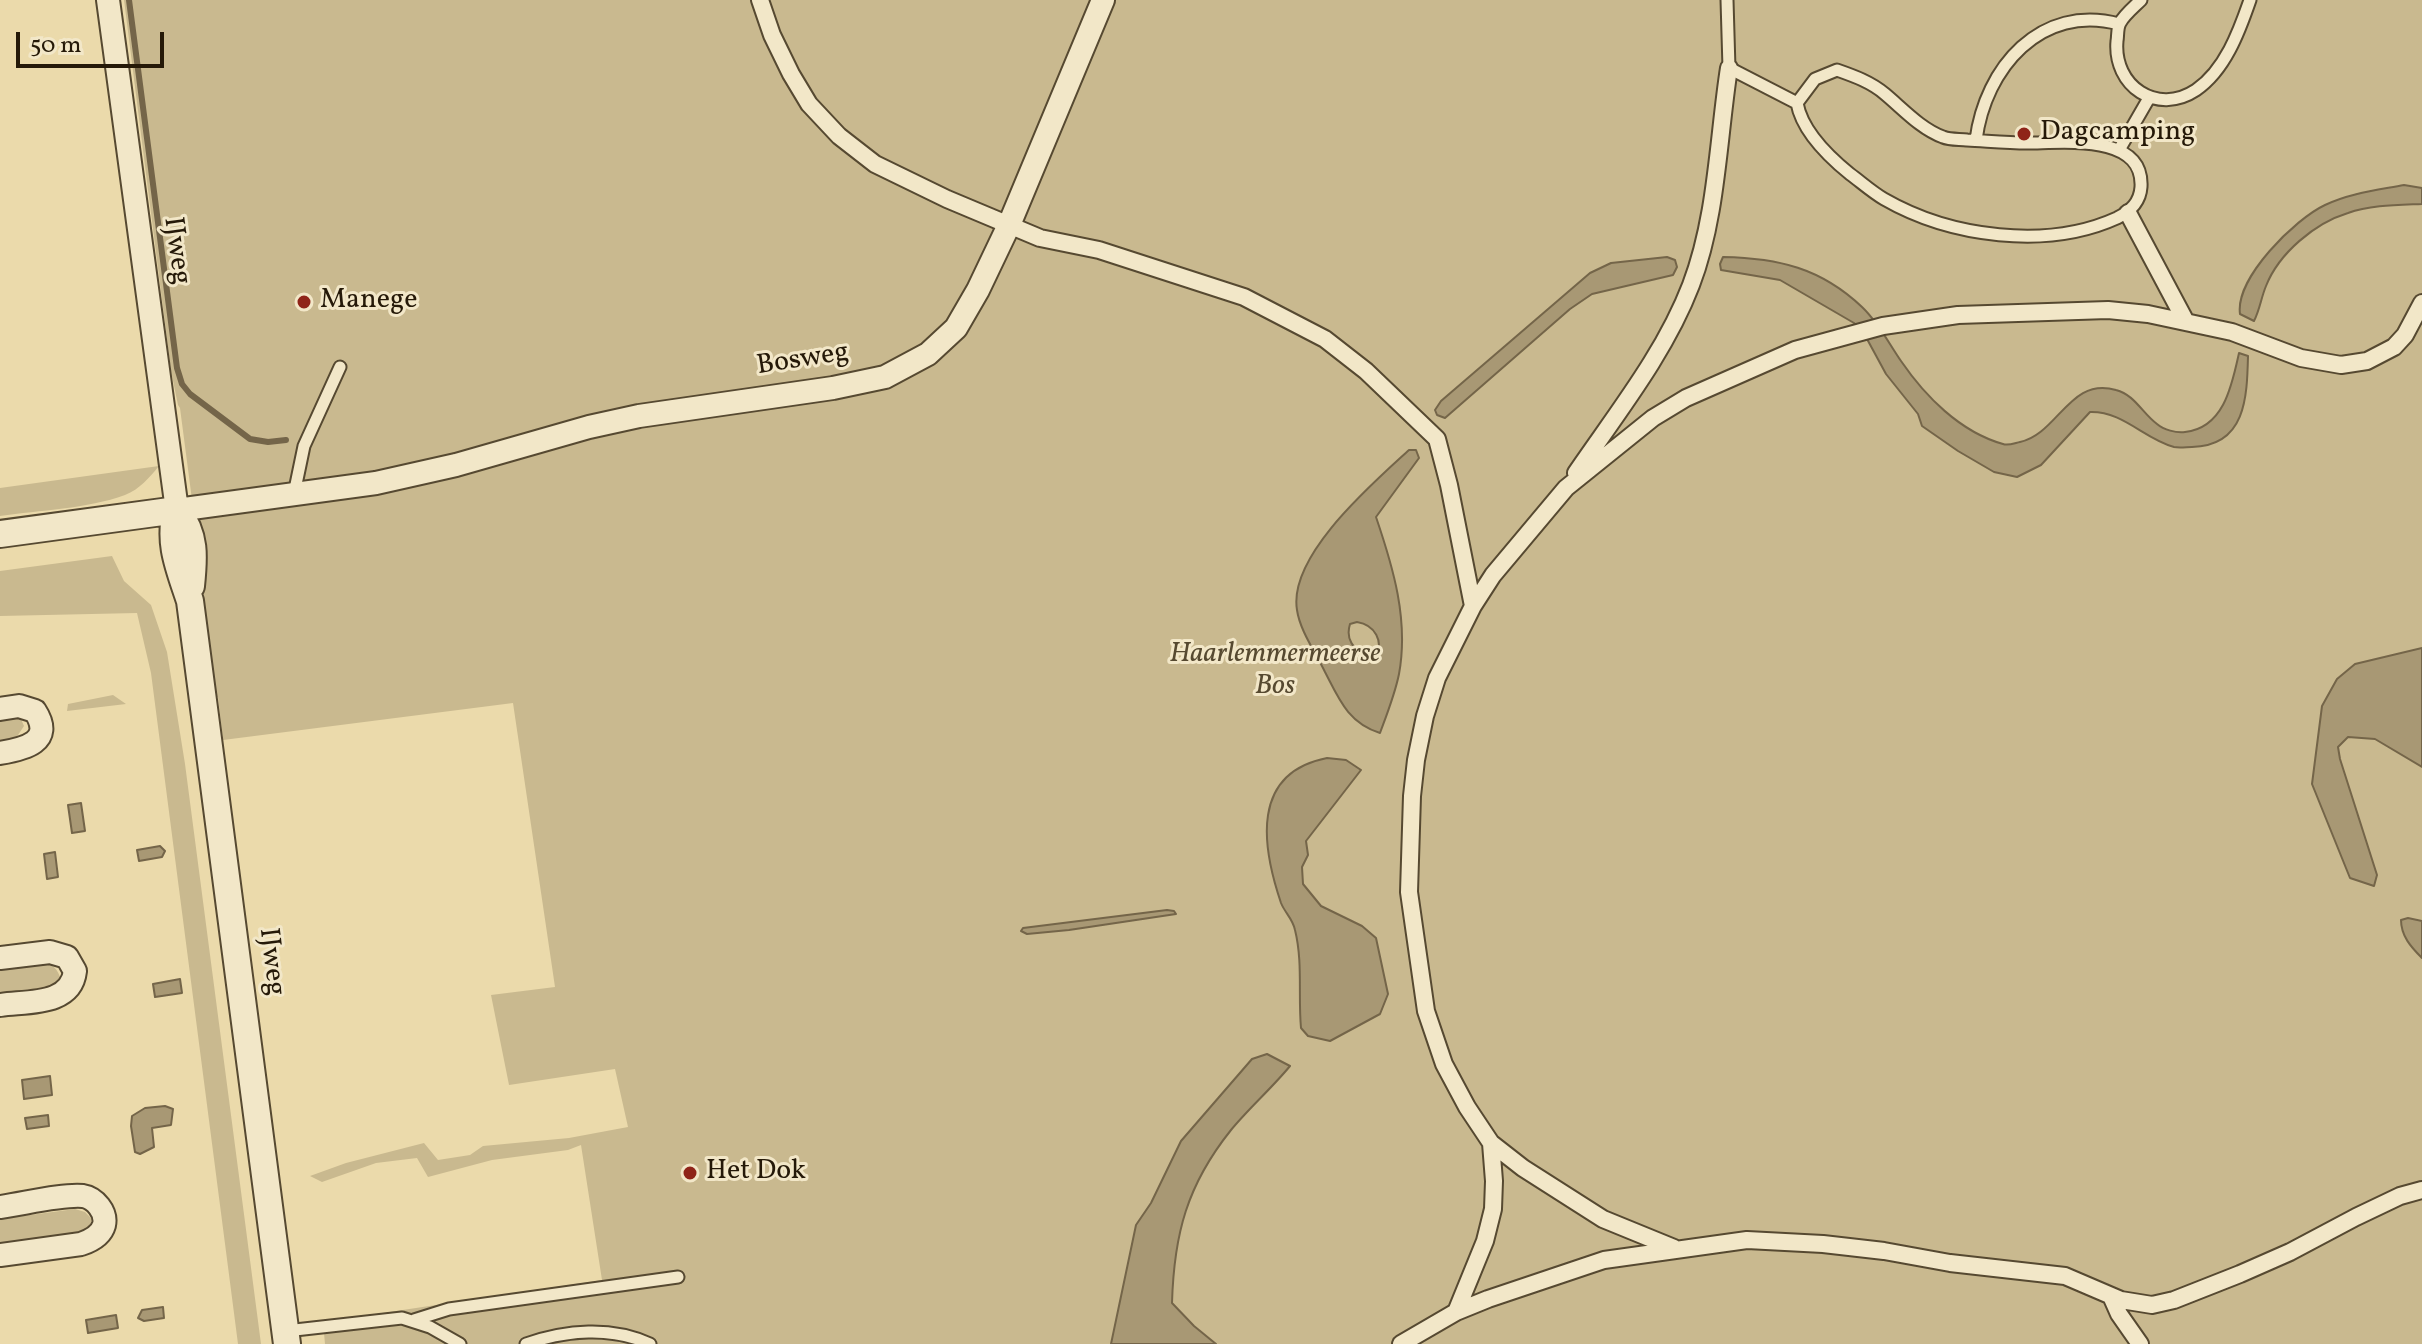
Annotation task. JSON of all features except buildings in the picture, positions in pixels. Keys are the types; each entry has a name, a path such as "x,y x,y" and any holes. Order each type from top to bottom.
{"street":[{"name":"IJweg","path":"108,0 177,510 188,524 194,543 190,601 286,1338"},
{"path":"760,0 772,35 809,104 839,136 875,164 1040,238 1099,250 1244,297 1325,339 1366,371 1437,439 1473,606"},
{"name":"Bosweg","path":"177,510 376,483 639,416 833,388 885,377 928,354 956,328 978,290 1009,225 1103,0"},
{"path":"1674,1248 1603,1219 1535,1176 1491,1143 1467,1107 1444,1064 1426,1011 1409,892 1412,796 1420,739 1437,678 1473,606 1493,575 1566,488 1648,367 1679,313 1692,283 1704,241 1729,68"},
{"path":"2128,213 2186,322"},
{"path":"1566,488 1653,418 1686,398 1795,350 1883,326 1958,315 2108,310 2148,314 2232,332 2301,358 2341,365 2367,361 2394,347 2405,335 2422,303"},
{"path":"0,534 177,510"},
{"path":"0,709 28,707 35,711 42,727 39,738 31,746 0,753"},
{"path":"0,958 50,952 67,957 75,971 66,992 56,998 0,1005"},
{"path":"1456,1312 1485,1241 1493,1209 1491,1143"},
{"path":"1401,1344 1456,1312 1532,1282 1604,1260 1747,1240 1823,1244 1884,1251 1938,1262 2065,1276 2111,1296 2152,1305 2174,1300 2290,1252 2400,1196 2422,1190"},
{"path":"0,1207 82,1196 102,1209 104,1218 100,1232 92,1240 81,1244 0,1255"},
{"path":"2111,1296 2129,1331 2140,1344"}],"lane":[{"path":"1727,0 1729,68 1797,103"},
{"path":"2141,0 2119,24 2116,58 2125,77 2149,98 2172,99 2195,90 2212,74 2231,48 2250,0"},
{"path":"1976,140 1979,114 1991,87 2019,47 2049,28 2088,18 2119,24"},
{"path":"1837,70 1861,78 1944,138 2027,143 2073,141 2119,150 2133,158 2141,173 2140,197 2128,213 2100,226 2070,233 2003,236 1937,223 1883,199 1831,159 1799,115 1797,103 1815,79 1837,70"},
{"path":"2119,150 2149,98"},
{"path":"294,495 304,446 340,367"},
{"path":"414,1320 449,1309 678,1277"},
{"name":"IJweg","path":"286,1338 402,1318 414,1320 460,1344"},
{"path":"526,1344 554,1334 603,1332 631,1336 650,1344"}],"green space":[{"name":"Haarlemmermeerse Bos","path":"124,0 2422,0 2422,1344 325,1344 323,1322 602,1280 581,1145 568,1150 492,1160 428,1177 417,1158 376,1163 322,1182 310,1176 346,1163 424,1143 438,1160 470,1155 483,1146 569,1138 628,1127 615,1069 509,1085 491,995 555,987 513,703 223,740 218,697 211,698 198,599 200,561 180,408 171,371"},
{"path":"159,466 135,490 110,500 0,516 0,488"},
{"path":"112,556 124,581 151,605 167,652 185,764 261,1344 238,1344 151,673 137,613 0,616 0,571"},
{"path":"113,695 126,704 67,711 68,704"},
{"path":"10,711 21,719 24,726 14,741 0,743 0,713"},
{"path":"37,961 54,967 60,977 55,983 33,993 0,997 0,966"},
{"path":"75,1209 85,1212 92,1219 88,1230 79,1236 0,1248 0,1219"}],"shaded area":[{"path":"2404,185 2422,188 2422,204 2365,208 2323,224 2300,241 2280,262 2266,286 2254,321 2240,314 2241,300 2257,267 2298,223 2335,201"},
{"path":"1667,257 1675,260 1677,267 1673,275 1592,294 1570,309 1445,418 1437,415 1435,410 1441,401 1590,273 1611,263"},
{"path":"1723,257 1780,263 1815,274 1831,283 1868,313 1932,399 1972,431 2003,444 2014,444 2033,437 2075,398 2100,388 2123,392 2152,420 2167,429 2182,432 2198,429 2217,414 2224,403 2239,353 2248,356 2244,403 2233,429 2223,438 2192,447 2174,447 2113,416 2090,412 2041,465 2017,477 1994,472 1922,426 1918,414 1886,374 1867,339 1854,323 1780,280 1721,270"},
{"path":"1409,450 1416,450 1419,458 1376,517 1398,594 1402,634 1399,674 1380,733 1360,723 1340,701 1301,626 1297,610 1298,589 1306,567 1336,522","holes":["1350,624 1363,624 1373,630 1378,640 1376,658 1365,657 1350,639"]},
{"path":"2422,648 2422,767 2375,739 2348,737 2338,747 2377,875 2374,886 2350,878 2312,784 2322,706 2337,679 2355,664"},
{"path":"1327,758 1346,760 1361,770 1306,841 1308,855 1302,867 1303,884 1321,906 1362,926 1376,938 1388,994 1380,1014 1330,1041 1308,1036 1301,1028 1297,942 1294,926 1281,903 1274,881 1267,836 1268,815 1274,796 1285,779 1302,766"},
{"path":"81,803 85,831 72,833 68,805"},
{"path":"160,846 165,851 162,857 139,861 137,850"},
{"path":"55,852 58,877 47,879 44,854"},
{"path":"1167,910 1176,914 1069,930 1027,934 1021,931 1023,928"},
{"path":"2401,920 2422,921 2422,958 2403,931"},
{"path":"180,979 182,993 155,997 153,984"},
{"path":"1267,1054 1290,1066 1216,1150 1194,1191 1180,1232 1172,1303 1216,1344 1111,1344 1136,1225 1151,1203 1181,1141 1252,1059"},
{"path":"50,1076 52,1095 24,1099 22,1080"},
{"path":"165,1106 173,1109 171,1125 152,1128 154,1147 140,1154 135,1152 132,1116 145,1108"},
{"path":"48,1115 49,1126 27,1129 25,1118"},
{"path":"163,1307 164,1318 144,1321 138,1318 142,1310"},
{"path":"116,1315 118,1328 88,1333 86,1320"}],"waterway":[{"path":"129,0 177,368 182,384 190,394 250,439 268,442 286,440"}],"place":[{"name":"Dagcamping","path":"2024,134"},
{"name":"Manege","path":"304,302"},
{"name":"Het Dok","path":"690,1173"}]}
